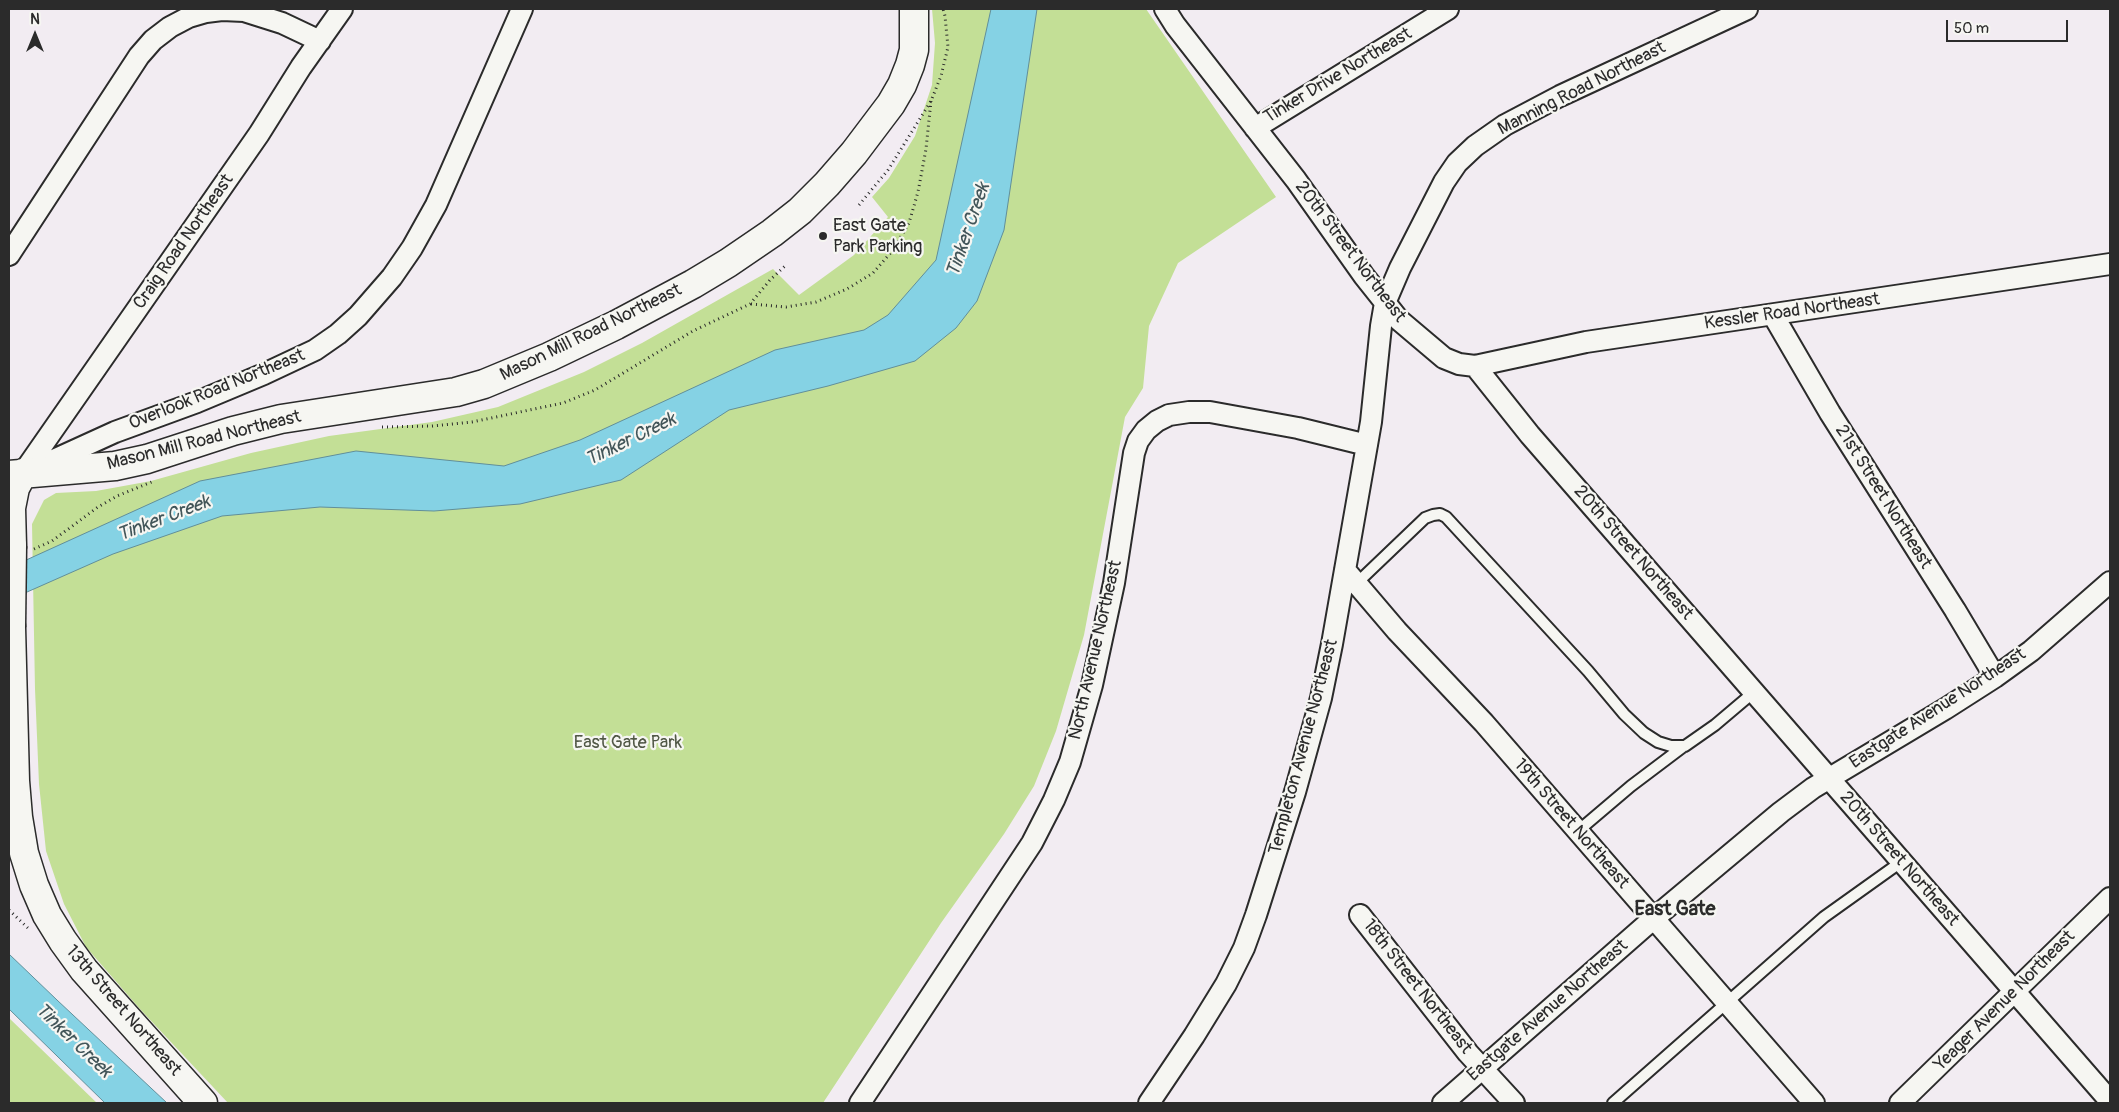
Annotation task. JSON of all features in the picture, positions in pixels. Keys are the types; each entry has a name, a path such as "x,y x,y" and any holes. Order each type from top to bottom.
{"street":[{"path":"9,255 139,56 153,40 170,27 189,17 222,10 244,11 324,35 329,18 327,9"},
{"name":"Craig Road Northeast","path":"16,474 253,142 342,9"},
{"name":"Overlook Road Northeast","path":"16,474 115,432 198,402 264,374 315,350 338,334 358,316 392,277 412,248 436,205 522,9"},
{"name":"Mason Mill Road Northeast","path":"16,474 115,466 148,459 233,431 281,419 456,392 484,384 549,358 616,326 693,284 735,258 800,211 827,184 886,111 902,85 914,50 914,9"},
{"name":"20th Street Northeast","path":"1165,9 1254,128 1296,180 1399,320 1444,358 1459,364 1475,366 1530,435 2110,1101"},
{"name":"Tinker Drive Northeast","path":"1254,128 1448,9"},
{"name":"Manning Road Northeast","path":"1385,303 1400,268 1444,182 1457,163 1474,146 1505,125 1560,96 1747,9"},
{"name":"Kessler Road Northeast","path":"1475,366 1586,342 2110,264"},
{"name":"Templeton Avenue Northeast","path":"1149,1103 1226,984 1250,931 1295,792 1351,577 1385,303"},
{"name":"21st Street Northeast","path":"1773,315 1830,413 1955,610 1995,677"},
{"name":"North Avenue Northeast","path":"860,1103 1032,843 1054,800 1070,762 1092,685 1114,583 1134,453 1138,441 1146,430 1157,421 1170,416 1189,412 1210,412 1298,428 1367,445"},
{"name":"13th Street Northeast","path":"16,474 11,508 11,627 17,808 24,853 34,885 47,915 84,970 204,1103"},
{"name":"19th Street Northeast","path":"1351,577 1398,631 1484,723 1652,919 1814,1103"},
{"name":"Eastgate Avenue Northeast","path":"1442,1103 1652,919 1781,812 1829,779 1946,709 1995,677 2031,651 2110,582"},
{"name":"Yeager Avenue Northeast","path":"1900,1103 2110,898"},
{"name":"18th Street Northeast","path":"1360,916 1435,1012 1514,1103"}],"lane":[{"path":"1351,577 1425,518 1433,515 1446,516 1588,671 1624,714 1644,733 1658,742 1671,746 1684,746"},
{"path":"1578,831 1632,786 1715,725 1754,692"},
{"path":"1612,1103 1824,917 1902,862"}],"path":[{"path":"859,205 888,170 931,101 941,76 948,47 943,9"},
{"path":"750,304 786,306 816,302 847,290 873,273 893,250 908,223 918,192 926,148 931,101"}],"green space":[{"name":"East Gate Park","path":"932,9 1146,9 1276,197 1178,263 1149,326 1143,388 1125,417 1084,635 1056,731 1034,786 1004,834 941,923 823,1103 228,1103 139,1008 86,947 64,904 46,851 39,784 32,524 44,500 56,493 96,491 151,481 251,453 329,436 432,422 498,407 584,372 642,343 773,269 799,295 854,255 888,217 872,197 889,178 915,136 932,85 935,43"},
{"path":"9,1018 97,1103 9,1103"}],"water":[{"name":"Tinker Creek","path":"991,9 1037,9 1004,230 977,301 956,328 915,361 828,386 729,410 621,480 520,504 434,511 320,507 222,516 113,554 9,600 24,561 200,481 356,451 504,466 580,440 775,350 864,330 888,315 936,260"},
{"name":"Tinker Creek","path":"9,954 167,1103 105,1103 9,1009"}],"place":[{"name":"East Gate Park Parking","path":"823,236"}],"district":[{"name":"East Gate","path":"1675,910"}]}
